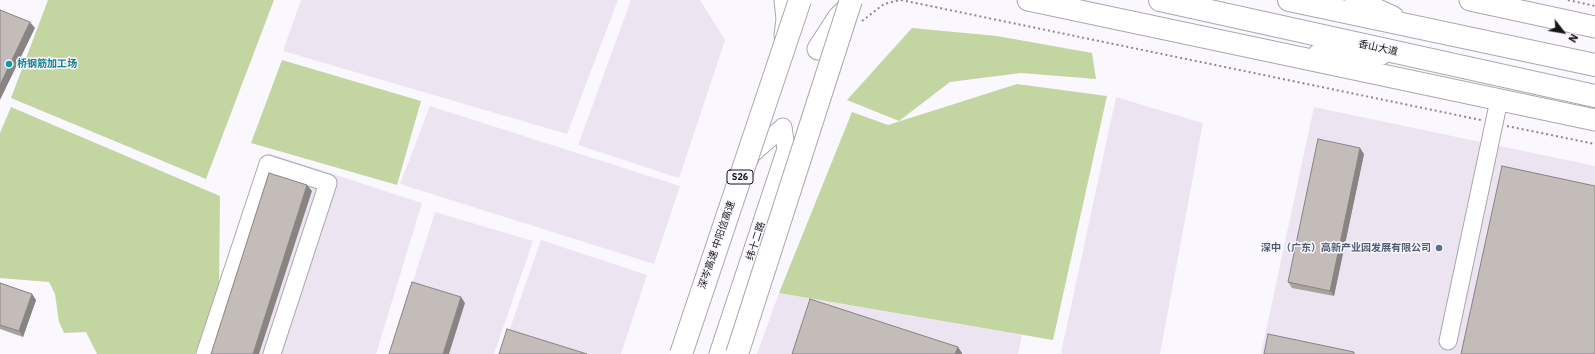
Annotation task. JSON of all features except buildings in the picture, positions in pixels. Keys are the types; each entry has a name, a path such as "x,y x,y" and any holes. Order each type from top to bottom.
{"highway":[{"name":"深岑高速 中阳信高速","path":"681,354 800,0"},
{"path":"736,354 851,0"},
{"name":"香山大道","path":"1160,0 1595,96"},
{"path":"1289,0 1595,65"}],"main road":[{"path":"783,56 787,19 785,0"},
{"path":"818,49 838,18 856,0"},
{"path":"1028,0 1595,120"},
{"path":"1356,0 1411,26"},
{"path":"1470,0 1595,26"},
{"path":"1278,54 1404,54"}],"street":[{"path":"1448,341 1499,100"},
{"name":"纬十二路","path":"686,354 752,154 783,127 786,149 718,354"},
{"path":"205,354 268,164 328,184 272,354"}],"path":[{"path":"858,26 865,17 884,4 900,0 1595,144"},
{"path":"1568,0 1595,6"}],"shaded area":[{"path":"301,0 618,0 567,134 283,51"},
{"path":"631,0 700,0 725,40 679,178 578,145"},
{"path":"1116,97 1203,123 1160,354 1064,354 1061,353"},
{"path":"430,106 680,186 654,264 400,184"},
{"name":"深中（广东）高新产业园发展有限公司","path":"1314,107 1595,166 1595,354 1261,354"},
{"path":"268,153 422,203 376,354 198,354"},
{"path":"435,212 533,241 494,354 390,354"},
{"path":"541,240 647,275 621,354 501,354"},
{"path":"779,293 1022,335 1018,354 757,354"}],"green space":[{"path":"48,0 274,0 206,179 11,98"},
{"path":"912,28 997,36 1092,53 1096,79 1021,73 950,82 899,121 847,100"},
{"path":"282,60 421,101 397,185 251,143"},
{"path":"1017,84 1107,96 1053,340 779,293 852,112 888,125"},
{"path":"11,107 220,196 219,287 195,354 97,354 86,332 64,333 59,322 55,294 49,282 0,278 0,133"}],"place":[{"name":"桥钢筋加工场","path":"9,64"},
{"name":"深中（广东）高新产业园发展有限公司","path":"1439,248"}]}
